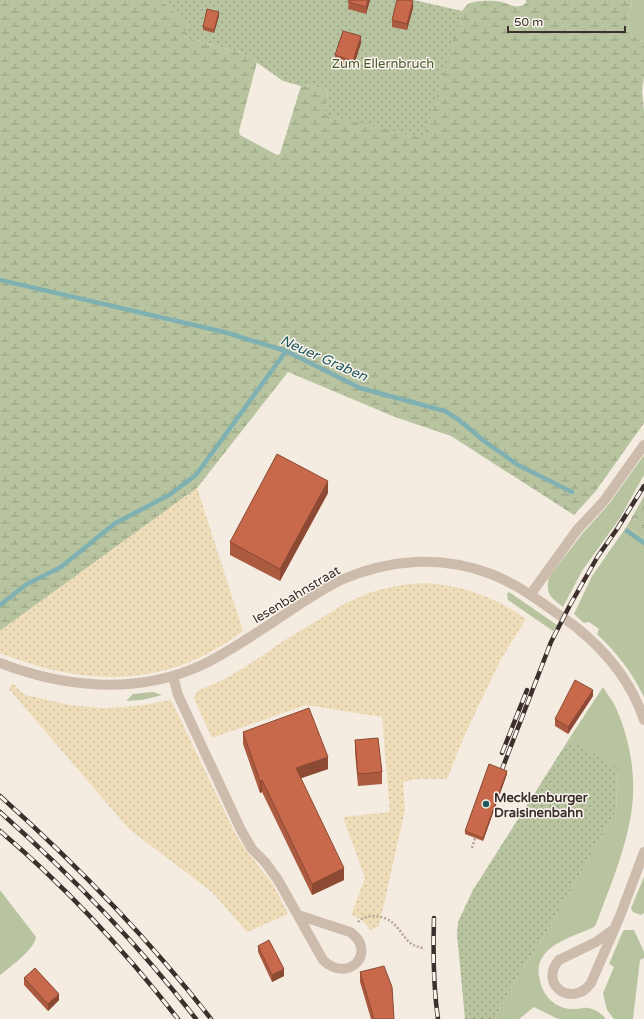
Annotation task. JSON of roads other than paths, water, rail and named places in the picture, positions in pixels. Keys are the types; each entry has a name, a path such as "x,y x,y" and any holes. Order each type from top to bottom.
{"street":[{"path":"530,595 577,530 604,500 644,445"},
{"name":"Iesenbahnstraat","path":"0,663 46,678 77,684 111,686 145,683 173,676 201,666 218,657 308,599 340,581 381,566 420,561 436,561 456,564 490,574 510,583 530,595 586,635 613,663 624,679 634,695 644,720"},
{"path":"173,676 178,695 241,830 252,849 265,862 278,880 323,960 335,969 342,969 351,968 360,959 362,951 360,942 356,936 350,932 298,915"},
{"path":"614,929 596,942 559,960 552,975 558,989 569,994 575,994 584,991 592,983 620,916 644,852"}],"waterway":[{"name":"Neuer Graben","path":"0,280 224,332 286,351 360,388 445,411 518,465 572,492"},
{"path":"0,605 27,584 61,567 114,524 169,495 196,475 286,351"},
{"name":"Neuer Graben","path":"627,531 644,543"}],"railway":[{"path":"501,772 551,642 598,556 644,486"},
{"path":"502,753 527,690"},
{"path":"0,796 29,822 111,903 137,931 211,1019"},
{"path":"0,812 52,860 103,911 151,964 196,1019"},
{"path":"0,831 48,874 94,920 116,944 178,1019"},
{"path":"434,918 435,994 438,1019"}],"place":[{"name":"Mecklenburger Draisinenbahn","path":"486,804"}],"park label":[{"name":"Zum Ellernbruch","path":"383,63"}]}
